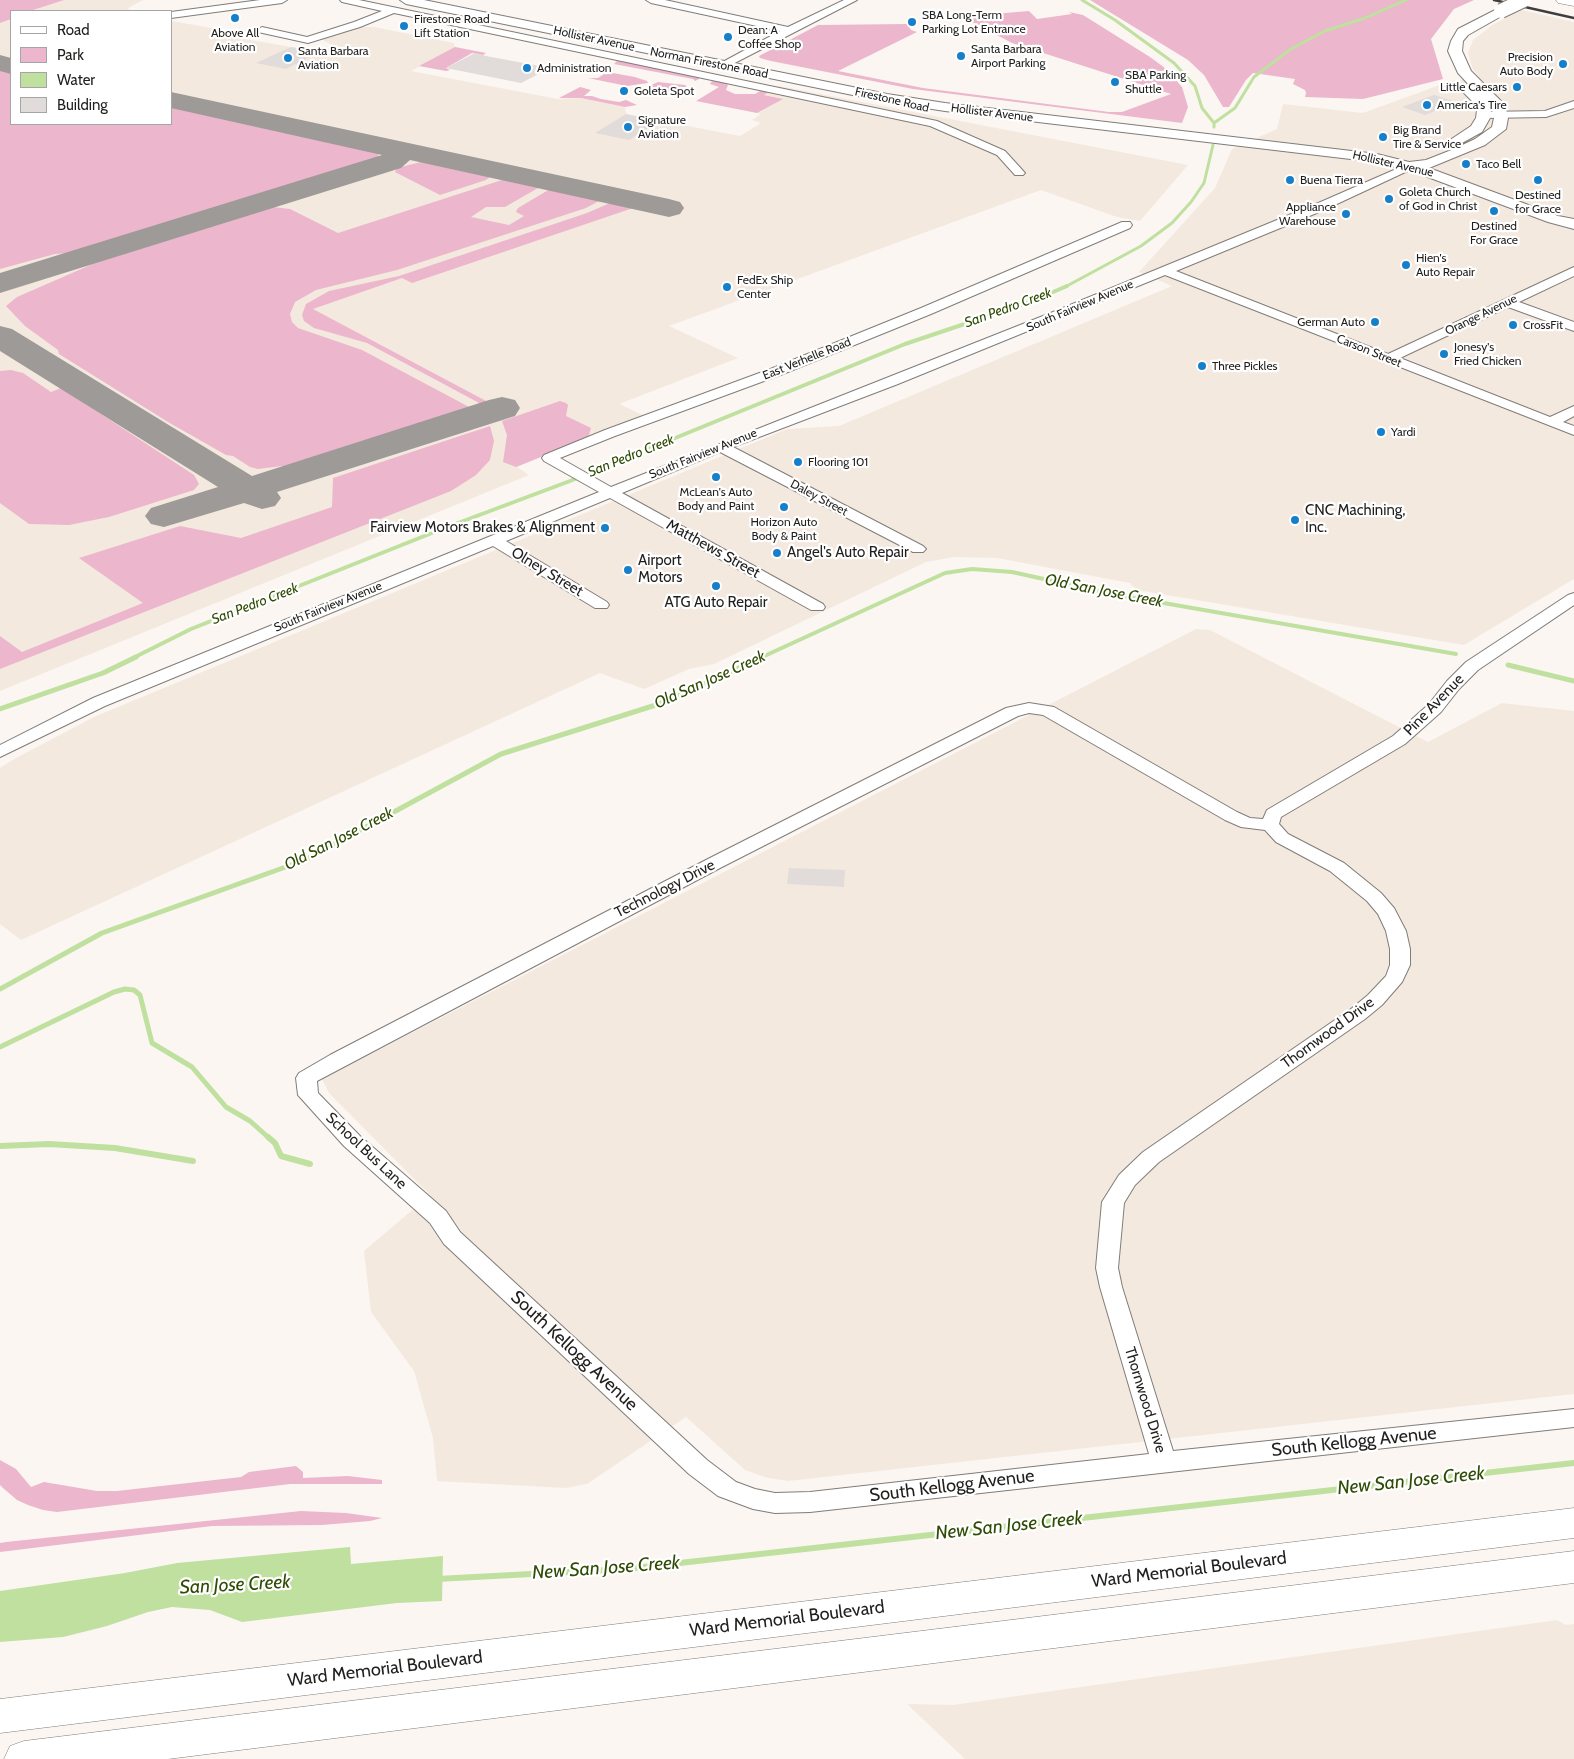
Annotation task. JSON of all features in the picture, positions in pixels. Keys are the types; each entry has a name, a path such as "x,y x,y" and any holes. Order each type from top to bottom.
{"highway":[{"path":"1563,0 1574,2"},
{"name":"Ward Memorial Boulevard","path":"0,1716 1574,1523"},
{"path":"24,1759 1574,1567"}],"main road":[{"name":"Hollister Avenue","path":"406,0 729,63"},
{"name":"Hollister Avenue","path":"444,0 887,98 946,107 1194,132 1412,162 1553,219 1574,222"},
{"path":"1501,116 1499,108 1493,99 1462,69 1455,51 1457,41 1463,32 1524,0"},
{"path":"1463,16 1448,31 1444,43 1445,56 1455,75 1480,102 1483,115"},
{"name":"South Fairview Avenue","path":"1412,162 1474,132 1480,127 1483,115"},
{"name":"South Fairview Avenue","path":"1412,162 1429,164 1472,146 1497,132 1501,116"},
{"name":"Hollister Avenue","path":"1429,164 1562,214 1574,222"}],"street":[{"path":"172,15 282,0"},
{"name":"Norman Firestone Road","path":"345,0 543,44 774,89"},
{"path":"651,0 789,30"},
{"path":"729,63 789,30 852,0"},
{"path":"262,30 308,40 356,25 393,10"},
{"name":"Firestone Road","path":"774,89 895,114 952,130 1001,153 1019,173"},
{"path":"1483,115 1546,114 1572,106"},
{"name":"South Fairview Avenue","path":"0,752 94,704 721,447 954,358 1320,207 1412,162"},
{"name":"East Verhelle Road","path":"610,492 549,458 610,433 784,368 926,311 1126,225"},
{"name":"Carson Street","path":"1165,270 1574,431"},
{"name":"Orange Avenue","path":"1388,359 1574,271"},
{"path":"1507,302 1574,327"},
{"path":"1551,422 1574,410"},
{"name":"Daley Street","path":"721,447 918,549"},
{"name":"Matthews Street","path":"610,492 817,607"},
{"name":"Olney Street","path":"493,540 601,605"},
{"name":"Pine Avenue","path":"1270,825 1273,814 1399,740 1417,726 1472,666 1572,602"},
{"name":"Technology Drive","path":"306,1078 337,1060 817,810 899,771 1012,712 1029,708 1048,710 1231,816 1247,823 1270,825"},
{"name":"Thornwood Drive","path":"1164,1462 1110,1287 1107,1268 1113,1202 1127,1180 1150,1157 1358,1014 1375,1000 1395,978 1400,965 1400,949 1396,931 1387,912 1374,897 1337,867 1282,838 1270,825"},
{"name":"School Bus Lane","path":"306,1078 308,1095 352,1141 438,1217"},
{"name":"South Kellogg Avenue","path":"438,1217 452,1238 698,1467 726,1489 741,1496 775,1503 810,1502 1574,1418"}],"shaded area":[{"path":"0,0 143,0 128,8 129,10 10,10 10,125 172,125 172,21 239,33 233,37 320,52 334,46 319,38 348,27 374,27 454,43 455,48 411,71 558,99 581,98 625,107 626,114 740,136 761,123 752,120 761,114 757,113 782,99 764,95 779,86 1188,165 1140,221 1117,217 1041,190 669,326 738,358 619,404 643,415 517,467 529,475 0,691"},
{"path":"1522,10 1574,22 1574,579 1464,645 1137,590 1130,583 997,558 954,557 926,562 714,664 689,669 644,689 600,673 21,940 0,924 0,768 14,759 94,717 787,429 839,426 1172,286 1139,272 1215,188 1232,149 1277,129 1283,104 1363,113 1451,81 1479,77 1473,70 1468,53 1473,40 1494,24"},
{"path":"1196,629 1210,630 1428,742 1502,703 1574,711 1574,1394 788,1481 768,1478 745,1470 686,1417 587,1484 565,1488 437,1481 433,1438 414,1371 371,1312 364,1251 430,1195 329,1093 322,1079"},
{"path":"1557,1620 1566,1625 1574,1624 1574,1759 965,1759 907,1704 953,1705"}],"green space":[{"path":"0,0 64,0 33,10 10,10 10,19 0,23"},
{"path":"1090,0 1474,0 1454,9 1431,39 1443,79 1363,99 1305,97 1305,90 1293,84 1295,79 1253,73 1246,80 1229,107 1223,107 1204,75 1188,60"},
{"path":"1029,11 1037,19 1072,14 1069,12 1083,15 1150,57 1165,68 1182,87 1188,107 1182,123 913,89 771,61 759,56 818,25 907,24 911,30 917,32 838,71 923,88 1109,112 1122,112 1171,94 1012,43 957,14 982,15"},
{"path":"455,47 486,53 483,55 472,53 446,68 450,70 446,71 419,66"},
{"path":"617,61 637,63 699,77 699,79 695,81 693,79 614,64"},
{"path":"10,70 10,125 172,125 172,104 361,146 375,150 379,154 371,162 71,253 55,254 0,269 0,71"},
{"path":"607,72 635,77 648,83 627,86 588,78 598,78"},
{"path":"712,81 725,83 728,85 726,90 735,94 755,94 762,90 769,92 764,95 783,99 757,113 696,101 719,87 710,84"},
{"path":"658,82 685,85 687,87 678,87 662,96 667,92 651,89 640,90"},
{"path":"580,87 591,90 584,96 619,102 626,100 637,105 625,107 581,98 559,98"},
{"path":"429,162 490,177 440,195 395,172 397,168"},
{"path":"502,180 538,188 505,207 486,207 471,217 509,225 524,216 516,212 518,208 550,189 599,201 586,208 397,270 316,290 295,302 290,314 292,322 298,328 362,350 471,408 285,467 258,469 250,467 168,422 59,354 58,350 25,326 6,306 17,297 95,263 273,207 290,209 338,233"},
{"path":"610,203 636,207 412,283 402,278 313,309 488,402 481,404 367,343 314,328 304,321 302,315 306,304 329,291 399,276 587,213"},
{"path":"11,370 23,373 51,392 61,388 194,475 199,484 194,490 109,517 69,525 29,524 0,503 0,371"},
{"path":"560,401 568,405 566,416 591,428 588,438 516,467 503,462 507,435 502,421"},
{"path":"490,426 494,441 490,460 476,475 451,491 0,669 0,636 22,652 143,603 79,558 180,526 241,538 332,507 333,478"},
{"path":"0,1460 16,1469 31,1487 44,1482 97,1491 117,1491 241,1477 249,1472 296,1466 303,1472 303,1478 348,1476 382,1480 382,1484 290,1484 57,1512 28,1505 17,1500 3,1488 0,1485"},
{"path":"301,1511 346,1513 382,1518 370,1521 322,1525 212,1526 0,1552 0,1543 6,1542"}],"water":[{"name":"San Jose Creek","path":"350,1547 351,1564 443,1556 442,1601 397,1603 242,1622 210,1610 172,1607 148,1612 107,1626 63,1637 0,1642 0,1591 125,1573 177,1563"}],"building":[{"name":"Santa Barbara Aviation","path":"291,47 320,52 286,69 256,63"},
{"name":"Administration","path":"475,53 550,68 521,83 446,68"},
{"name":"America's Tire","path":"1434,95 1457,102 1425,115 1402,107"},
{"name":"Signature Aviation","path":"626,114 660,121 629,140 595,133"},
{"path":"789,868 845,870 844,887 787,884"}],"waterway":[{"name":"San Pedro Creek","path":"1082,0 1115,20 1174,63 1195,86 1202,108 1214,123"},
{"path":"1214,123 1235,108 1254,77 1291,49 1325,31 1365,18 1406,0"},
{"name":"San Pedro Creek","path":"1066,286 1141,246 1172,223 1191,202 1204,183 1213,145"},
{"name":"San Pedro Creek","path":"133,658 191,629 442,529 570,481 905,344 1030,302 1066,286"},
{"name":"Old San Jose Creek","path":"760,658 945,573 972,569 1012,572 1112,594 1456,654"},
{"name":"San Pedro Creek","path":"0,709 103,673 136,657"},
{"name":"Old San Jose Creek","path":"0,989 102,933 305,860 501,754 659,704 763,657"},
{"name":"Old San Jose Creek","path":"1508,665 1574,681"},
{"path":"0,1047 114,992 125,989 134,990 140,995 152,1043 192,1067 226,1107 250,1121 269,1138"},
{"path":"268,1137 275,1143 281,1156 310,1164"},
{"path":"0,1146 49,1144 115,1148 193,1161"},
{"name":"New San Jose Creek","path":"437,1579 626,1569 1574,1463"}],"taxiway":[{"path":"0,63 10,66"},
{"path":"172,100 669,208"},
{"path":"0,283 391,162 399,155 396,150 390,148"},
{"path":"0,336 248,489"},
{"path":"248,489 502,408"},
{"path":"164,516 248,489"},
{"path":"248,489 262,498"}],"railway":[{"path":"1494,0 1574,18"}],"place":[{"name":"Above All Aviation","path":"235,18"},
{"name":"SBA Long-Term Parking Lot Entrance","path":"912,22"},
{"name":"Firestone Road Lift Station","path":"404,26"},
{"name":"Dean: A Coffee Shop","path":"728,37"},
{"name":"Santa Barbara Airport Parking","path":"961,56"},
{"name":"Santa Barbara Aviation","path":"288,58"},
{"name":"Precision Auto Body","path":"1563,64"},
{"name":"Administration","path":"527,68"},
{"name":"SBA Parking Shuttle","path":"1115,82"},
{"name":"Little Caesars","path":"1517,87"},
{"name":"Goleta Spot","path":"624,91"},
{"name":"America's Tire","path":"1427,105"},
{"name":"Signature Aviation","path":"628,127"},
{"name":"Big Brand Tire & Service","path":"1383,137"},
{"name":"Taco Bell","path":"1466,164"},
{"name":"Buena Tierra","path":"1290,180"},
{"name":"Destined for Grace","path":"1538,180"},
{"name":"Goleta Church of God in Christ","path":"1389,199"},
{"name":"Destined For Grace","path":"1494,211"},
{"name":"Appliance Warehouse","path":"1346,214"},
{"name":"Hien's Auto Repair","path":"1406,265"},
{"name":"FedEx Ship Center","path":"727,287"},
{"name":"German Auto","path":"1375,322"},
{"name":"CrossFit","path":"1513,325"},
{"name":"Jonesy's Fried Chicken","path":"1444,354"},
{"name":"Three Pickles","path":"1202,366"},
{"name":"Yardi","path":"1381,432"},
{"name":"Flooring 101","path":"798,462"},
{"name":"McLean's Auto Body and Paint","path":"716,477"},
{"name":"Horizon Auto Body & Paint","path":"784,507"},
{"name":"CNC Machining, Inc.","path":"1295,520"},
{"name":"Fairview Motors Brakes & Alignment","path":"605,528"},
{"name":"Angel's Auto Repair","path":"777,553"},
{"name":"Airport Motors","path":"628,570"},
{"name":"ATG Auto Repair","path":"716,586"}]}
